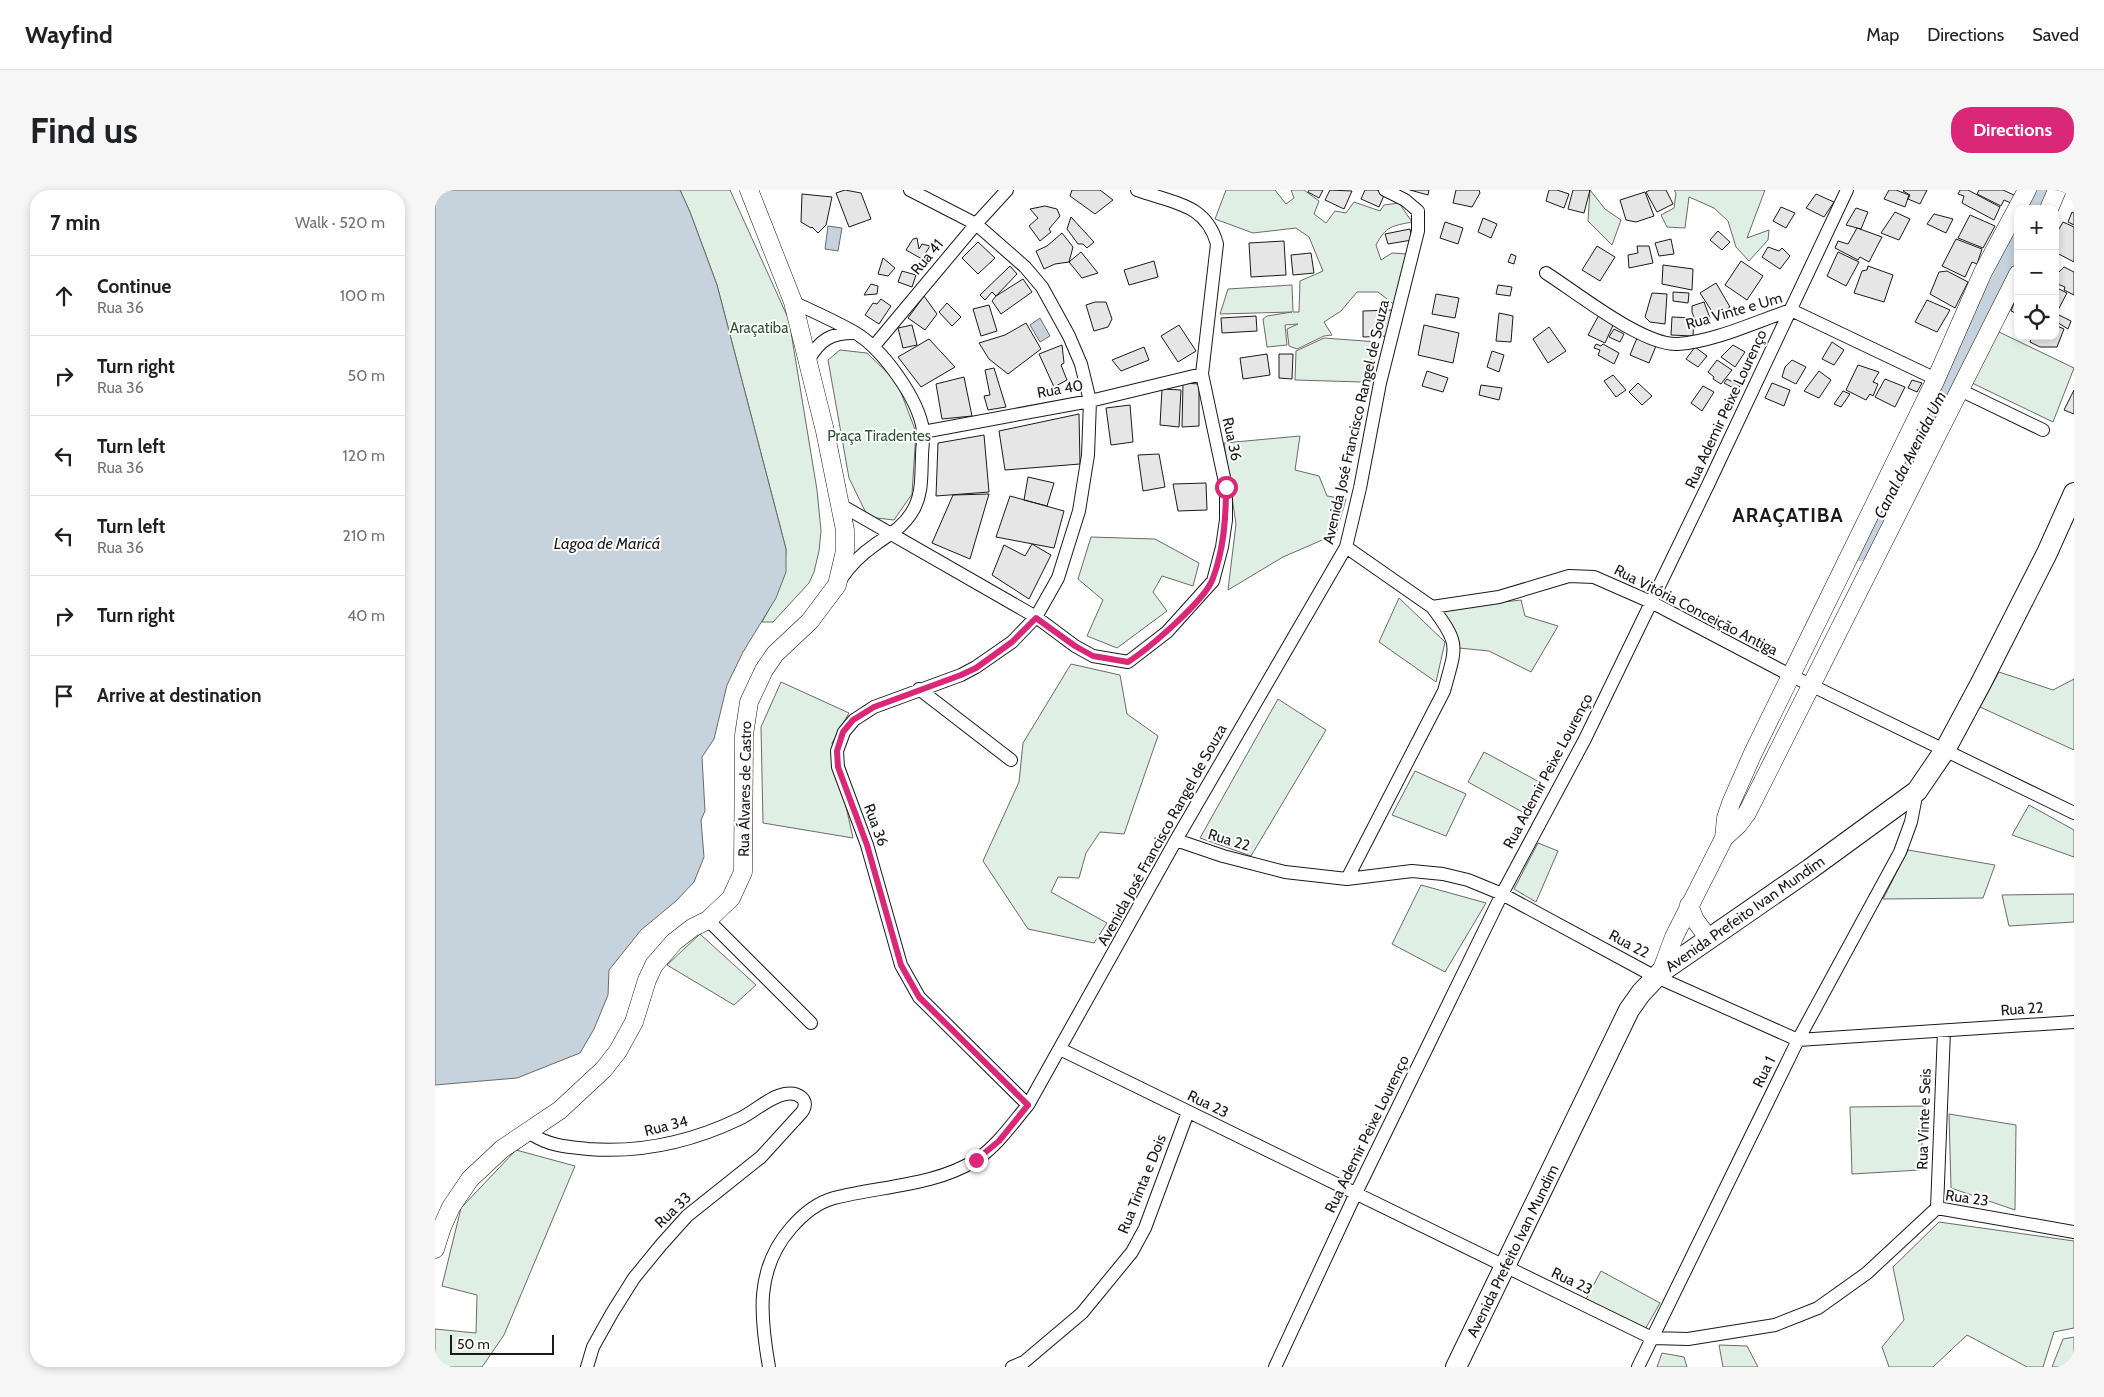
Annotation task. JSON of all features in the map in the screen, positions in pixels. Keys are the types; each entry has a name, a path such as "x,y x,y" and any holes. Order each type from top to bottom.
{"main road":[{"name":"Avenida Prefeito Ivan Mundim","path":"1456,1367 1507,1266 1629,1010 1658,974 1810,869 1917,791 1945,750 1981,684 2043,562 2074,493"}],"street":[{"name":"Rua Álvares de Castro","path":"435,1249 441,1227 451,1207 470,1179 502,1150 560,1110 604,1069 618,1051 634,1022 647,980 655,965 682,935 708,920 731,898 743,872 744,735 749,702 760,678 775,654 810,621 837,585 845,551 845,530 809,359 793,302 749,190"},
{"name":"Rua 36","path":"910,190 976,224 1025,267 1042,287 1069,336 1081,364 1090,401 1088,455 1079,511 1058,578 1036,618 1012,642 976,668 874,707 853,720 843,732 837,751 838,767 867,845 901,965 919,997 1028,1105"},
{"name":"Rua 41","path":"874,346 976,224 1007,190"},
{"name":"Rua 36","path":"839,504 1036,618 1075,646 1093,656 1128,662 1167,632 1213,581 1224,529 1226,487 1202,374 1217,244 1207,220 1193,210 1137,190"},
{"name":"Avenida José Francisco Rangel de Souza","path":"769,1367 762,1328 763,1283 773,1255 786,1234 805,1212 832,1199 940,1177 976,1160 999,1141 1028,1105 1176,840 1346,547 1360,488 1380,383 1418,231 1418,211 1405,200 1385,190"},
{"name":"Rua Ademir Peixe Lourenço","path":"1275,1367 1356,1194 1502,894 1585,739 1847,190"},
{"path":"1658,974 1689,905 1724,838 1738,825 1747,813 1800,680 1983,272 2027,190"},
{"path":"2051,205 2057,190"},
{"name":"Rua Vinte e Um","path":"1545,273 1633,330 1662,342 1677,344 1710,338 1791,310 1936,379"},
{"path":"1800,680 1960,390 2014,282"},
{"path":"793,302 855,333 874,346 896,374 909,395 920,419 923,432 920,493 913,510 904,523 891,535 876,543 848,568 837,585"},
{"path":"809,359 819,344 829,336 855,333"},
{"name":"Rua 40","path":"923,432 1090,401 1202,374"},
{"path":"1960,390 2043,430"},
{"path":"1346,547 1432,607 1449,630 1454,642 1453,659 1443,691 1347,879"},
{"name":"Rua Vitória Conceição Antiga","path":"1432,607 1499,597 1569,576 1594,577 1651,602 1800,680 1945,750"},
{"path":"919,689 1011,760"},
{"path":"1945,750 2074,813"},
{"name":"Rua 1","path":"1638,1367 1798,1040 1900,852 1911,822 1917,791"},
{"name":"Rua 22","path":"1176,840 1223,856 1285,872 1347,879 1412,872 1443,874 1468,880 1502,894 1658,974 1798,1040 2074,1022"},
{"path":"1689,905 1695,920 1709,939"},
{"path":"708,920 811,1023"},
{"name":"Rua Vinte e Seis","path":"1937,1208 1944,1031"},
{"name":"Rua 23","path":"1060,1049 1652,1338 1688,1338 1775,1325 1818,1308 1867,1273 1937,1208 2074,1232"},
{"name":"Rua 34","path":"533,1130 533,1135 543,1141 560,1146 611,1150 641,1149 712,1131 740,1119 779,1096 793,1094 803,1098"},
{"name":"Rua 33","path":"587,1367 593,1347 634,1278 687,1216 761,1157 802,1112 805,1107 803,1098"},
{"name":"Rua Trinta e Dois","path":"1012,1367 1024,1362 1082,1313 1132,1252 1145,1228 1188,1112"}],"green space":[{"name":"Araçatiba","path":"680,190 730,190 789,320 817,490 821,531 819,551 809,583 773,622 762,622 782,579 786,549 717,285"},
{"path":"1226,190 1275,190 1286,204 1294,198 1291,190 1304,190 1319,201 1314,214 1326,223 1335,211 1346,213 1354,202 1380,211 1384,205 1399,203 1412,222 1390,228 1383,234 1376,245 1381,260 1392,253 1407,254 1396,306 1378,292 1357,292 1341,311 1324,322 1332,335 1324,336 1297,349 1289,346 1287,329 1298,324 1285,325 1287,345 1267,347 1263,319 1267,316 1292,312 1220,314 1228,289 1292,285 1293,312 1299,312 1300,281 1323,271 1309,237 1296,228 1253,233 1215,219"},
{"path":"1590,190 1605,209 1621,220 1612,245 1588,221"},
{"path":"1674,190 1765,190 1747,238 1769,230 1768,240 1749,261 1736,247 1728,221 1714,208 1689,197 1685,228 1667,227 1661,215 1674,208 1676,193"},
{"path":"1997,331 2074,368 2053,422 1970,382"},
{"path":"1324,338 1378,342 1362,382 1295,380 1296,351"},
{"name":"Praça Tiradentes","path":"840,350 867,353 897,382 916,432 912,494 894,520 868,517 849,478 828,360"},
{"path":"1300,436 1295,470 1319,476 1327,496 1346,499 1336,534 1283,557 1228,590 1236,524 1224,443"},
{"path":"1091,537 1155,539 1199,563 1193,586 1162,576 1153,592 1167,611 1117,648 1087,636 1103,600 1078,579"},
{"path":"1399,598 1445,642 1436,682 1379,642"},
{"path":"1521,600 1525,616 1558,626 1531,672 1489,651 1459,648 1442,609"},
{"path":"1071,664 1120,675 1127,714 1158,736 1124,834 1100,832 1086,853 1079,878 1058,877 1051,892 1107,923 1094,943 1028,929 983,861 1019,782 1023,743"},
{"path":"1999,672 2053,690 2074,679 2074,750 1980,707"},
{"path":"781,682 849,713 832,743 853,838 763,823 761,727"},
{"path":"1278,699 1326,730 1251,856 1200,838"},
{"path":"1484,752 1543,784 1526,814 1468,782"},
{"path":"1415,771 1466,794 1446,836 1392,815"},
{"path":"2029,805 2074,830 2074,857 2012,835"},
{"path":"1538,843 1558,851 1536,902 1514,889"},
{"path":"1908,850 1995,865 1983,898 1883,899"},
{"path":"1421,885 1486,903 1445,972 1392,944"},
{"path":"2074,894 2074,922 2009,926 2002,895"},
{"path":"700,934 756,985 734,1005 667,965"},
{"path":"1925,1106 1920,1170 1852,1174 1850,1107"},
{"path":"1949,1114 2016,1125 2015,1210 1951,1188"},
{"path":"516,1150 575,1166 504,1335 482,1367 435,1367 435,1329 476,1333 477,1295 442,1286 461,1208"},
{"path":"1939,1222 2074,1241 2074,1328 2054,1332 2043,1367 2027,1367 1967,1335 1933,1367 1889,1367 1882,1347 1904,1320 1893,1267"},
{"path":"1601,1271 1660,1303 1643,1333 1585,1301"},
{"path":"2074,1337 2074,1367 2052,1367 2063,1339"},
{"path":"1719,1345 1747,1346 1758,1367 1723,1367"},
{"path":"1662,1353 1684,1357 1687,1367 1657,1367"}],"water":[{"name":"Lagoa de Maricá","path":"435,190 680,190 717,285 786,549 786,572 776,598 743,652 727,685 714,739 702,757 705,811 701,820 704,857 694,882 676,901 641,930 609,970 608,995 594,1029 580,1053 517,1078 435,1085"},
{"path":"828,226 842,228 838,251 825,249"},
{"path":"1040,318 1050,336 1040,342 1030,325"}],"building":[{"path":"845,190 861,193 871,219 849,227 836,193"},
{"path":"1072,190 1100,190 1113,200 1095,214 1070,196"},
{"path":"1309,190 1323,190 1319,198 1308,192"},
{"path":"1330,190 1352,191 1344,209 1325,200"},
{"path":"1365,190 1377,190 1385,193 1379,207 1361,199"},
{"path":"1410,190 1429,190 1428,195"},
{"path":"1456,190 1479,190 1480,193 1472,207 1453,203"},
{"path":"1549,190 1557,190 1569,194 1564,208 1546,201"},
{"path":"1573,190 1590,190 1584,213 1568,209"},
{"path":"1650,190 1666,190 1673,204 1657,212 1646,192"},
{"path":"1889,190 1896,190 1909,195 1905,207 1884,199"},
{"path":"1904,190 1927,190 1920,204 1908,199 1910,195"},
{"path":"1960,190 1968,190 2000,207 1994,220 1962,203 1964,196 1958,194"},
{"path":"1979,190 2003,190 2016,196 2013,204 2004,200 2001,206 1977,194"},
{"path":"1645,192 1654,216 1636,222 1626,220 1620,200"},
{"path":"802,194 832,197 826,225 818,233 812,227 801,222"},
{"path":"1816,194 1834,202 1824,217 1806,208"},
{"path":"1045,206 1057,209 1060,216 1049,229 1051,232 1040,241 1029,226 1038,218 1030,209"},
{"path":"1781,207 1795,213 1786,228 1773,221"},
{"path":"1856,208 1868,212 1861,229 1846,225"},
{"path":"1895,212 1910,219 1899,240 1881,233"},
{"path":"2072,212 2074,213 2074,225 2068,222"},
{"path":"1934,214 1953,219 1946,233 1927,224"},
{"path":"1970,215 1995,226 1983,248 1958,238"},
{"path":"1071,217 1094,242 1087,248 1083,244 1078,244 1067,229"},
{"path":"1483,218 1497,224 1491,238 1478,232"},
{"path":"1445,222 1463,228 1458,244 1440,238"},
{"path":"2063,222 2074,227 2074,262 2059,254 2059,229"},
{"path":"1857,228 1882,237 1869,262 1860,257 1858,260 1835,248 1838,241 1848,244"},
{"path":"1410,229 1412,240 1388,244 1385,234"},
{"path":"1718,231 1730,242 1722,250 1710,240"},
{"path":"1062,233 1073,247 1069,262 1055,264 1044,269 1036,251 1047,246"},
{"path":"917,238 919,249 922,244 930,246 922,259 906,250 913,239"},
{"path":"1671,239 1674,254 1659,256 1655,243"},
{"path":"1956,239 1982,249 1977,264 1972,262 1965,277 1942,266"},
{"path":"1284,241 1286,275 1251,277 1249,243"},
{"path":"978,242 995,258 978,274 962,258"},
{"path":"1597,246 1615,257 1600,281 1582,270"},
{"path":"1637,246 1649,246 1653,263 1629,268 1628,255 1638,253"},
{"path":"1768,247 1779,251 1782,248 1790,256 1780,269 1762,257"},
{"path":"1081,252 1098,273 1082,278 1069,262"},
{"path":"1838,252 1859,262 1846,286 1827,276"},
{"path":"1311,253 1314,273 1293,275 1291,255"},
{"path":"1511,254 1516,256 1514,264 1508,262"},
{"path":"883,258 895,268 888,276 878,274"},
{"path":"1154,261 1158,277 1129,285 1124,270"},
{"path":"1741,261 1763,276 1747,300 1725,285"},
{"path":"1663,265 1693,269 1692,290 1662,284"},
{"path":"1010,266 1017,274 996,296 992,292 985,300 980,295"},
{"path":"1868,266 1893,275 1884,302 1854,293 1862,271 1867,270"},
{"path":"2064,267 2074,272 2074,295 2064,290 2065,287 2059,285 2059,272"},
{"path":"902,271 916,275 912,287 898,282"},
{"path":"1947,271 1968,282 1955,308 1930,294 1939,272"},
{"path":"1023,279 1032,292 1001,314 992,301 996,296"},
{"path":"1716,283 1730,307 1715,316 1700,293"},
{"path":"871,284 878,286 877,294 864,295"},
{"path":"1498,285 1512,287 1510,296 1496,294"},
{"path":"2059,289 2067,293 2059,308"},
{"path":"1673,292 1689,293 1688,303 1673,301"},
{"path":"1652,293 1667,294 1665,324 1650,322 1645,317"},
{"path":"1436,294 1459,298 1455,318 1432,314"},
{"path":"924,296 937,314 925,330 908,318"},
{"path":"881,299 891,306 879,324 865,315 873,303 877,304"},
{"path":"1927,300 1950,310 1937,332 1915,322"},
{"path":"1095,302 1106,302 1112,319 1108,327 1094,331 1086,305"},
{"path":"1704,302 1710,318 1696,323 1692,306"},
{"path":"947,303 961,317 952,326 939,312"},
{"path":"989,305 997,331 981,336 973,309"},
{"path":"1392,310 1389,336 1363,337 1363,311"},
{"path":"1499,313 1513,316 1511,342 1496,341"},
{"path":"1599,315 1614,323 1605,343 1588,335"},
{"path":"2059,315 2071,321 2068,329 2059,323"},
{"path":"1256,316 1257,331 1222,333 1221,318"},
{"path":"1672,317 1694,318 1693,336 1671,335"},
{"path":"1026,323 1041,349 1008,374 989,359 979,343 1005,335"},
{"path":"912,325 917,345 903,348 898,328"},
{"path":"1179,325 1196,351 1178,362 1161,336"},
{"path":"1424,325 1459,333 1453,363 1418,355"},
{"path":"1549,327 1566,351 1548,363 1533,339"},
{"path":"2059,327 2064,329 2057,347 2040,347 2030,342 2031,340 2059,340"},
{"path":"1614,329 1624,334 1620,342 1609,337"},
{"path":"1637,338 1656,346 1649,363 1630,355"},
{"path":"929,339 955,367 921,387 898,357"},
{"path":"1832,342 1844,350 1834,365 1822,359"},
{"path":"1596,344 1601,346 1603,344 1619,353 1614,364 1598,355 1600,350 1594,348"},
{"path":"1062,345 1064,363 1061,365 1067,380 1054,387 1039,354"},
{"path":"1733,345 1745,352 1735,367 1721,357"},
{"path":"1144,347 1149,360 1121,371 1112,360"},
{"path":"1695,347 1707,356 1698,367 1686,359"},
{"path":"1492,351 1504,355 1499,372 1487,367"},
{"path":"1267,354 1270,375 1243,379 1240,358"},
{"path":"1279,354 1293,354 1292,379 1279,378"},
{"path":"1717,360 1732,370 1721,384 1713,379 1714,377 1708,372"},
{"path":"1792,360 1806,367 1796,384 1782,377 1785,367"},
{"path":"1858,365 1879,372 1873,382 1878,384 1873,396 1870,394 1866,400 1846,390"},
{"path":"994,368 1006,407 988,410 984,396 990,395 985,370"},
{"path":"1427,371 1448,378 1443,392 1422,386"},
{"path":"1819,371 1831,380 1819,398 1804,391"},
{"path":"1613,375 1626,390 1616,397 1604,381"},
{"path":"964,377 972,416 942,419 936,384"},
{"path":"1727,379 1740,386 1737,390 1724,383"},
{"path":"1885,379 1905,387 1895,407 1875,397"},
{"path":"1912,380 1922,383 1917,392 1908,388"},
{"path":"1183,383 1199,384 1199,426 1182,427"},
{"path":"1638,383 1652,396 1642,405 1629,392"},
{"path":"1772,383 1790,390 1784,406 1765,398"},
{"path":"1481,385 1502,388 1499,400 1479,395"},
{"path":"1703,386 1714,392 1702,411 1691,403"},
{"path":"1162,389 1181,390 1179,427 1160,425"},
{"path":"2074,390 2074,414 2064,410"},
{"path":"1843,391 1850,394 1841,407 1834,404"},
{"path":"1130,405 1133,442 1111,445 1106,408"},
{"path":"1079,414 1080,464 1005,470 999,431"},
{"path":"984,435 989,492 936,496 938,443"},
{"path":"1159,454 1165,487 1143,491 1138,455"},
{"path":"1028,477 1054,483 1047,506 1024,500"},
{"path":"1206,483 1207,510 1178,511 1173,484"},
{"path":"989,494 970,559 932,543 953,495"},
{"path":"1010,496 1064,511 1054,548 996,537"},
{"path":"1032,544 1051,555 1029,599 992,575 1004,545 1025,556"}],"waterway":[{"name":"Canal da Avenida Um","path":"2036,205 2043,190"},
{"name":"Canal da Avenida Um","path":"1860,554 2014,249"}],"district":[{"name":"ARAÇATIBA","path":"1788,515"}],"route":[{"path":"976,1160 999,1141 1028,1105 919,997 901,965 887,910 867,845 838,767 837,751 843,732 853,720 874,707 976,668 1012,642 1036,618 1075,646 1093,656 1128,662 1167,632 1213,581 1222,547 1226,520 1226,487"}]}
